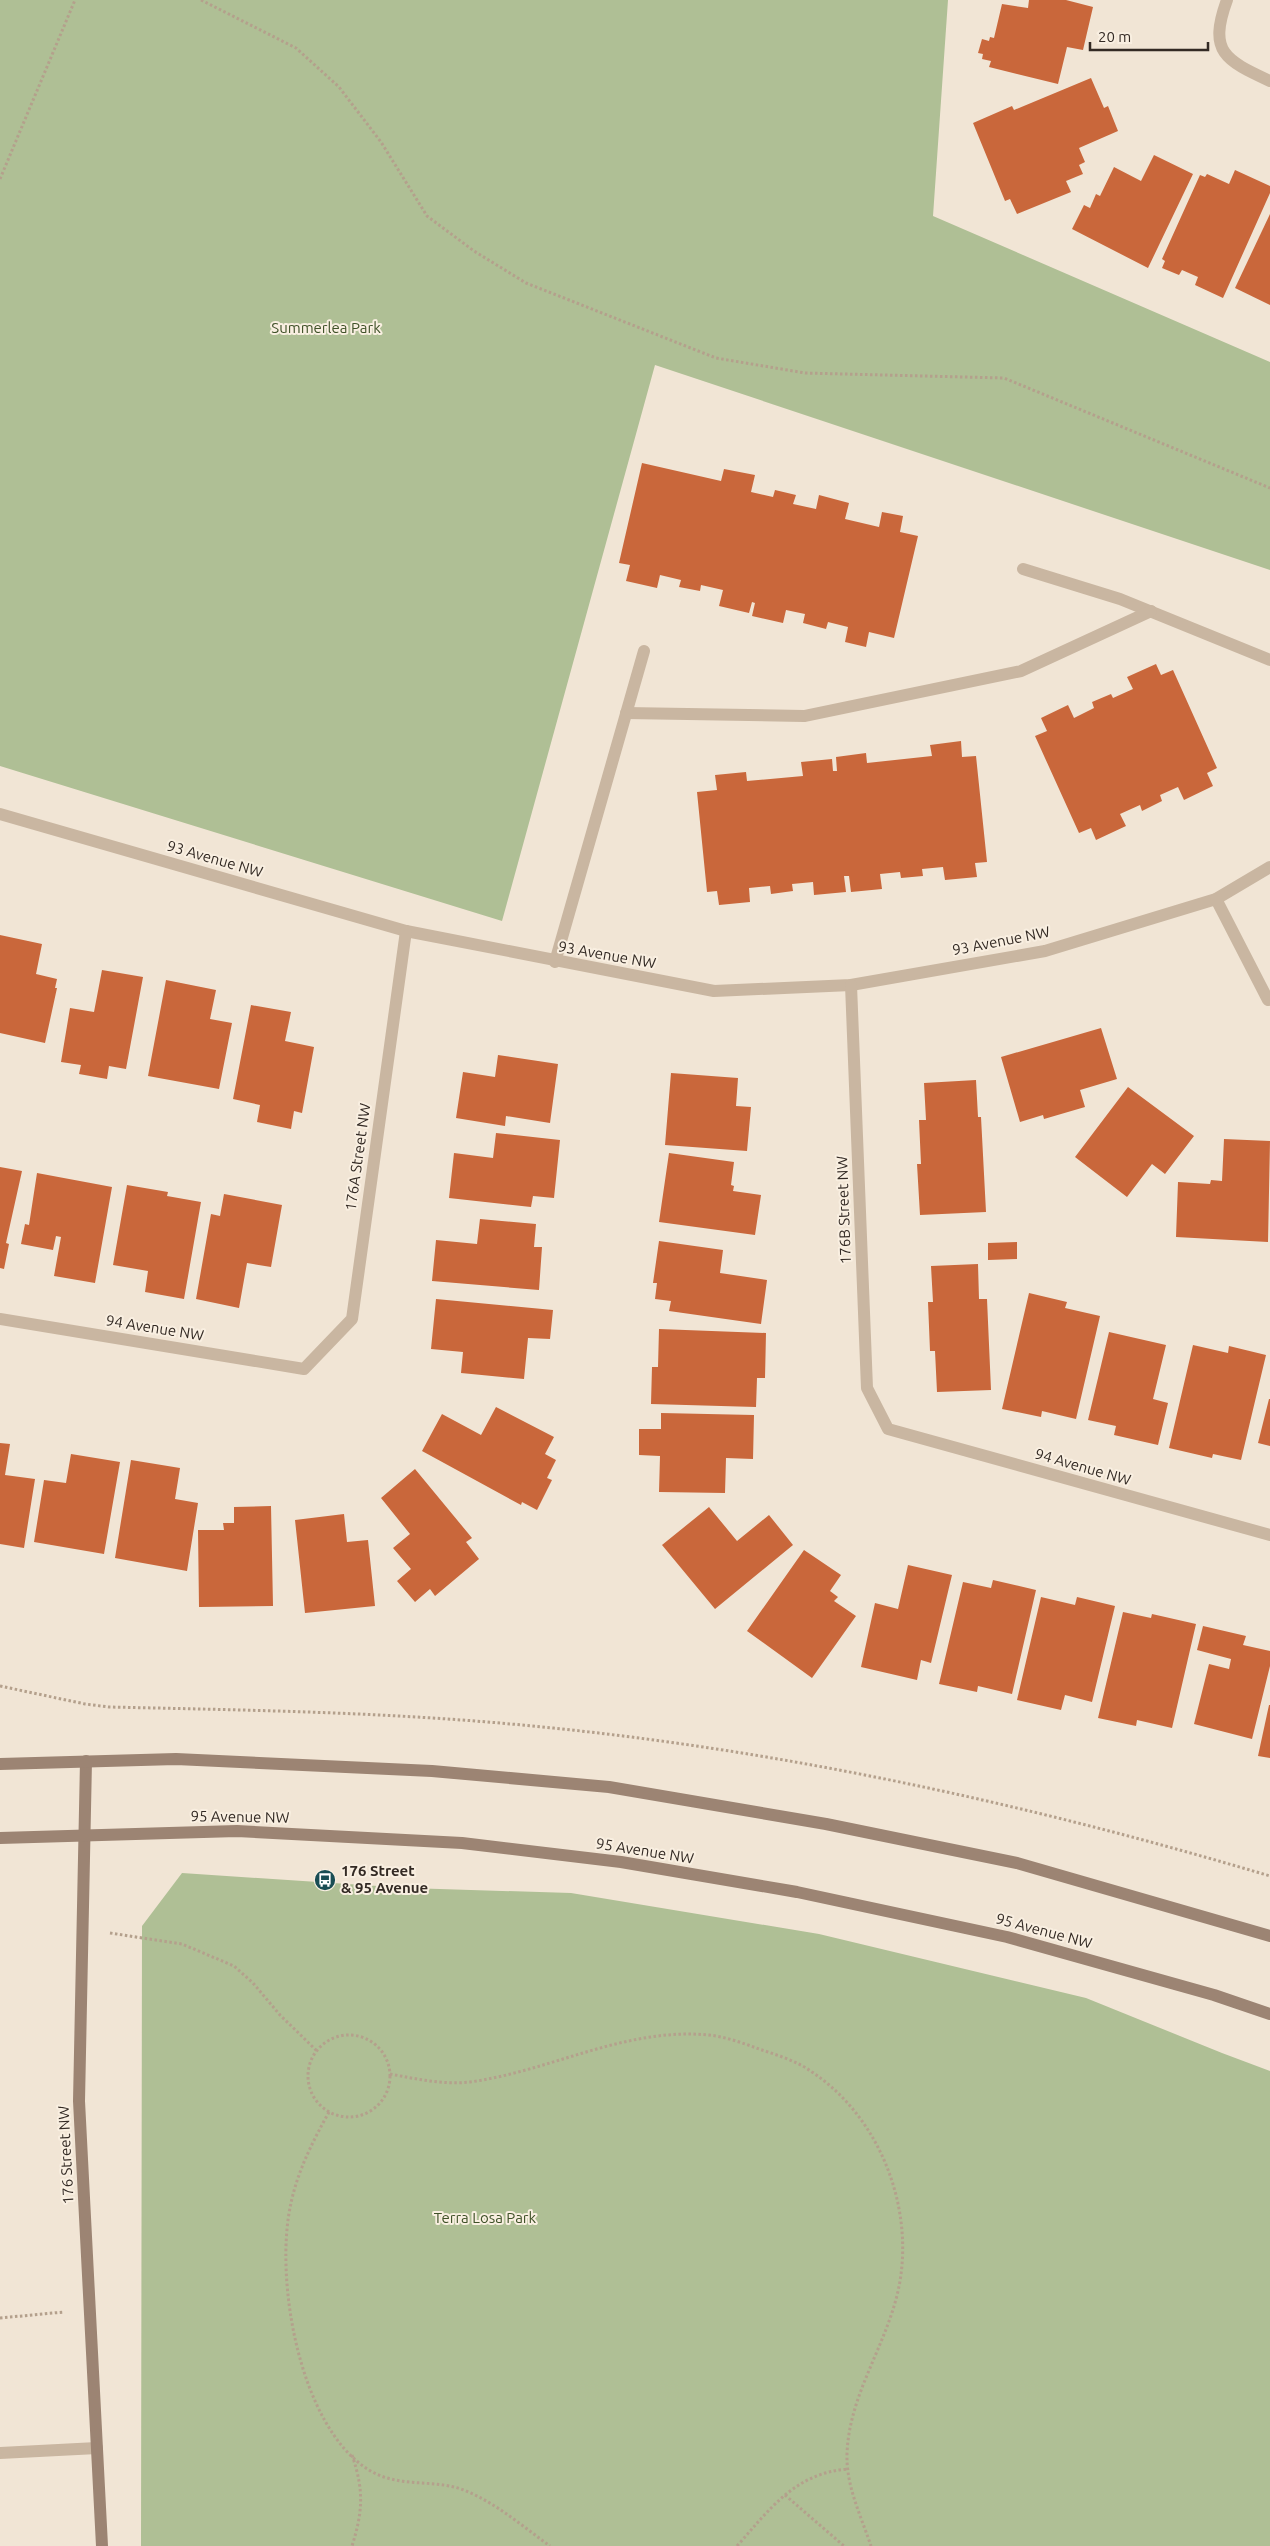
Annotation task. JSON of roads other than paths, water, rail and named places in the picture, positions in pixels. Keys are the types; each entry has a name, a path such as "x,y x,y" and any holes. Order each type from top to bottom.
{"main road":[{"path":"0,1764 176,1759 422,1770 609,1787 826,1824 1017,1863 1270,1936"},
{"name":"176 Street NW","path":"86,1761 79,2101 102,2546"},
{"name":"95 Avenue NW","path":"0,1838 84,1834 237,1831 462,1843 621,1862 797,1892 1007,1937 1214,1995 1270,2014"}],"street":[{"path":"1227,0 1217,34 1224,54 1247,71 1270,81"},
{"path":"1022,569 1120,599 1270,660"},
{"path":"626,713 804,716 1021,670 1150,612"},
{"path":"555,962 644,651"},
{"name":"93 Avenue NW","path":"0,814 406,931 555,962 714,991 851,985 1045,951 1216,899 1270,867"},
{"path":"1216,899 1268,1000"},
{"name":"176A Street NW","path":"304,1369 352,1319 406,931"},
{"name":"176B Street NW","path":"851,985 867,1388 888,1429"},
{"name":"94 Avenue NW","path":"0,1319 304,1369"},
{"name":"94 Avenue NW","path":"888,1429 1270,1535"},
{"path":"0,2453 97,2448"}],"place":[{"name":"176 Street & 95 Avenue","path":"325,1880"}],"park label":[{"name":"Summerlea Park","path":"326,328"},
{"name":"Terra Losa Park","path":"485,2218"}]}
